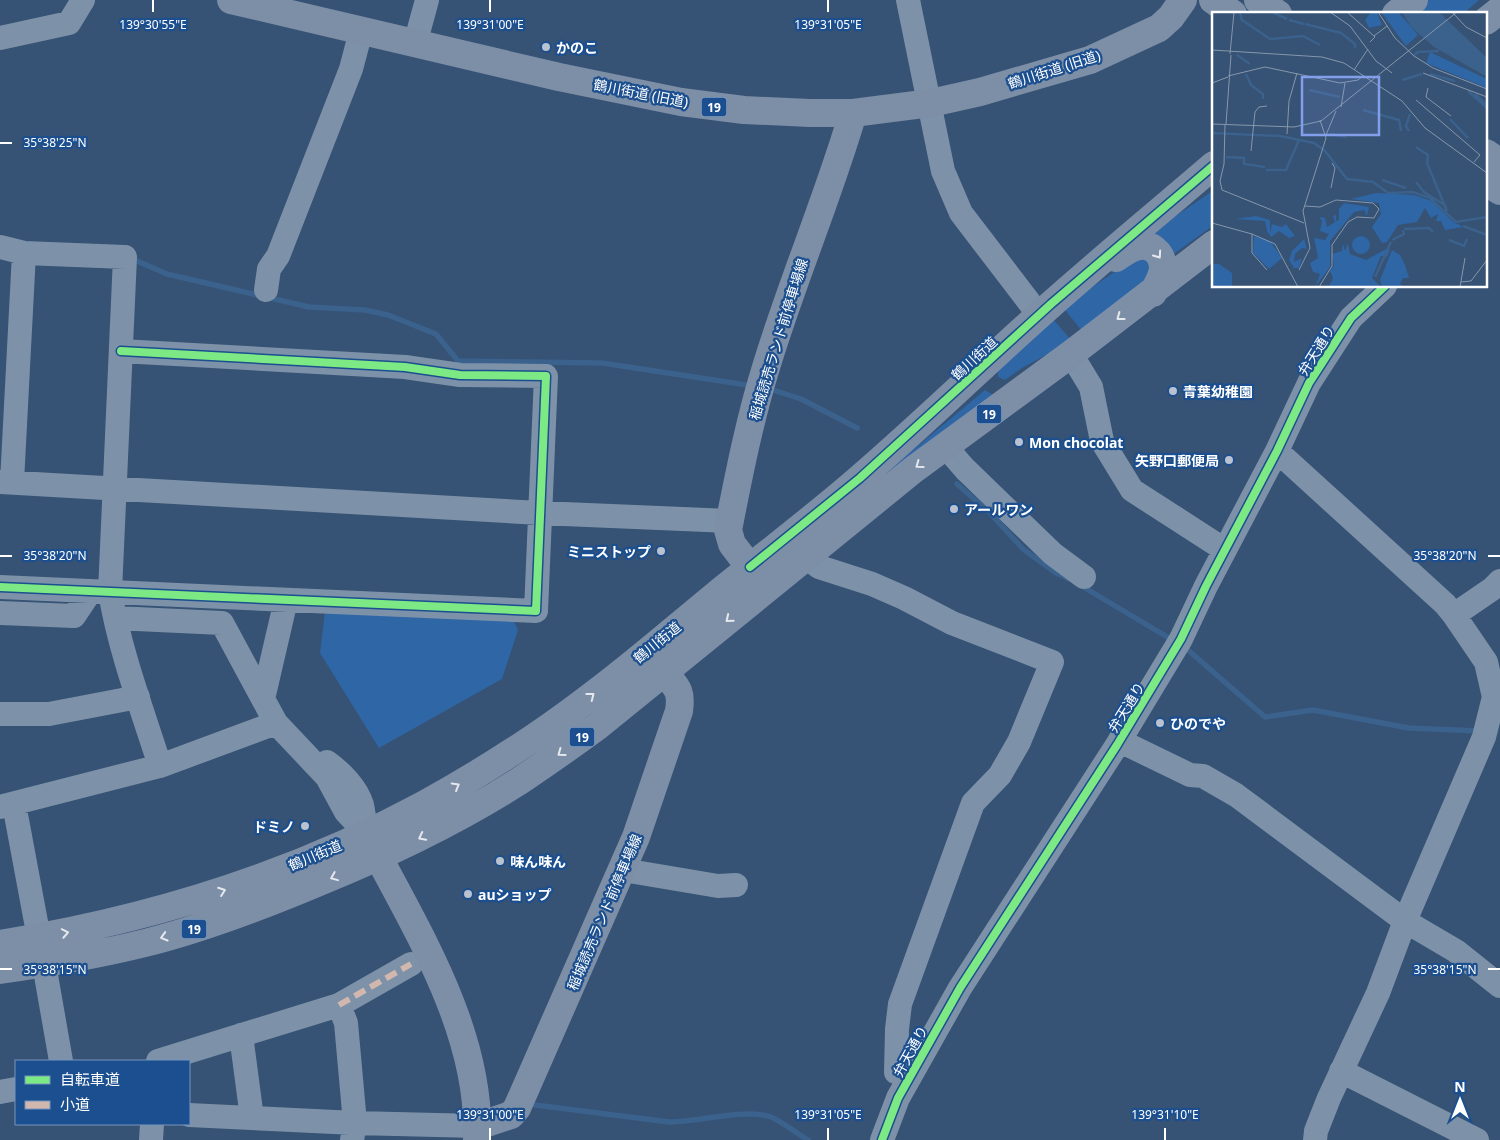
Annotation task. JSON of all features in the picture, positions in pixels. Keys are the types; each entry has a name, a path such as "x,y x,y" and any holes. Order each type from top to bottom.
{"main road":[{"name":"鶴川街道 (旧道)","path":"231,0 559,77 709,107 810,113 853,113 931,103 980,92 1090,60 1159,28 1171,17 1183,0"},
{"path":"1213,0 1231,12"},
{"path":"1258,0 1275,12"},
{"path":"1399,12 1414,0"},
{"path":"1488,19 1500,10"},
{"name":"稲城読売ランド前停車場線","path":"767,589 732,544 728,530 762,382 784,310 840,157 853,113"},
{"path":"1488,162 1493,181"},
{"name":"鶴川街道","path":"0,944 142,916 213,894 292,865 366,833 424,804 498,761 587,699 860,478 1039,315 1212,167"},
{"path":"1060,297 1102,271 1128,250 1139,245 1146,245 1159,254 1162,261 1163,269 1153,293"},
{"name":"鶴川街道","path":"0,970 44,964 146,943 221,920 292,894 378,857 429,833 518,782 598,726 913,470 1072,354 1212,246"},
{"path":"993,356 988,366 988,375 992,384 1001,389 1018,384 1072,354"},
{"name":"稲城読売ランド前停車場線","path":"477,1133 511,1115 517,1108 623,870 679,711 681,698 677,688 664,672"},
{"path":"366,833 431,958 456,1018 471,1076 477,1133"}],"street":[{"path":"0,38 69,23 83,0"},
{"path":"415,44 427,0"},
{"path":"908,0 931,103 943,171 961,212 1039,315"},
{"path":"266,290 268,269 278,256 351,68 361,31"},
{"path":"0,247 24,253 125,257 115,489 100,592 114,618 160,766"},
{"path":"24,253 9,388 6,482 540,513 730,521"},
{"name":"弁天通り","path":"882,1140 898,1098 960,988 1120,741 1182,639 1206,586 1277,451 1309,383 1351,318 1383,288"},
{"path":"0,588 536,611 546,376 460,375 405,367 121,351"},
{"path":"1072,354 1091,387 1102,441 1132,490 1225,550"},
{"path":"945,446 965,469 1053,554 1084,577"},
{"path":"1277,451 1454,615 1486,662 1494,697 1485,731 1405,921 1378,993 1341,1071 1316,1131 1315,1140"},
{"path":"806,557 819,567 872,584 952,623 1052,662 1019,742 1000,775 973,803 900,1004 897,1029 896,1072 909,1078"},
{"path":"1454,615 1492,589 1500,581"},
{"path":"0,613 74,616 100,592"},
{"path":"263,699 286,600"},
{"path":"114,618 222,623 276,723 299,746 337,769 354,788 362,804 366,833"},
{"path":"0,714 50,714 138,697"},
{"path":"38,938 7,805 160,766 276,723"},
{"path":"1120,741 1190,775 1203,776 1236,795 1405,921 1456,951 1500,986"},
{"path":"623,870 718,886 736,885"},
{"path":"44,964 61,1060"},
{"path":"161,1060 339,1005 411,964"},
{"path":"339,1005 346,1023 354,1132"},
{"path":"241,1035 252,1118"},
{"path":"1341,1071 1477,1140"},
{"path":"0,1092 15,1089"},
{"path":"190,1115 252,1118 354,1132 477,1133"},
{"path":"151,1140 152,1125"}],"shaded area":[{"path":"1429,0 1479,0 1465,12 1414,12"},
{"path":"1212,191 1212,226 1171,256 1149,234"},
{"path":"1142,253 1155,273 1082,331 1065,310 1069,303"},
{"path":"1052,318 1072,341 1022,368 1005,380 998,377 998,369"},
{"path":"985,390 997,397 877,482 896,464"},
{"path":"325,612 513,619 518,630 502,679 379,748 320,653"}],"waterway":[{"path":"137,261 167,274 309,307 365,310 388,315 436,334 458,361 602,363 747,385"},
{"path":"773,390 801,399 857,428"},
{"path":"957,484 989,512 1023,549 1056,573 1069,579"},
{"path":"1080,585 1169,638"},
{"path":"1188,650 1265,717 1313,710 1409,728 1479,731"},
{"path":"535,1105 669,1122 735,1115 760,1115 776,1119 808,1140"}],"marked path":[{"path":"339,1005 411,964"}],"cycle path":[{"path":"750,567 860,478 1051,304 1212,167"},
{"path":"882,1140 898,1098 960,988 1117,745 1181,639 1206,586 1277,451 1309,383 1351,318 1383,288"},
{"path":"0,587 536,611 546,376 460,375 405,367 121,351"}],"place":[{"name":"かのこ","path":"546,47"},
{"name":"青葉幼稚園","path":"1173,391"},
{"name":"Mon chocolat","path":"1019,442"},
{"name":"矢野口郵便局","path":"1229,460"},
{"name":"アールワン","path":"954,509"},
{"name":"ミニストップ","path":"661,551"},
{"name":"ひのでや","path":"1160,723"},
{"name":"ドミノ","path":"305,826"},
{"name":"味ん味ん","path":"500,861"},
{"name":"auショップ","path":"468,894"}]}
